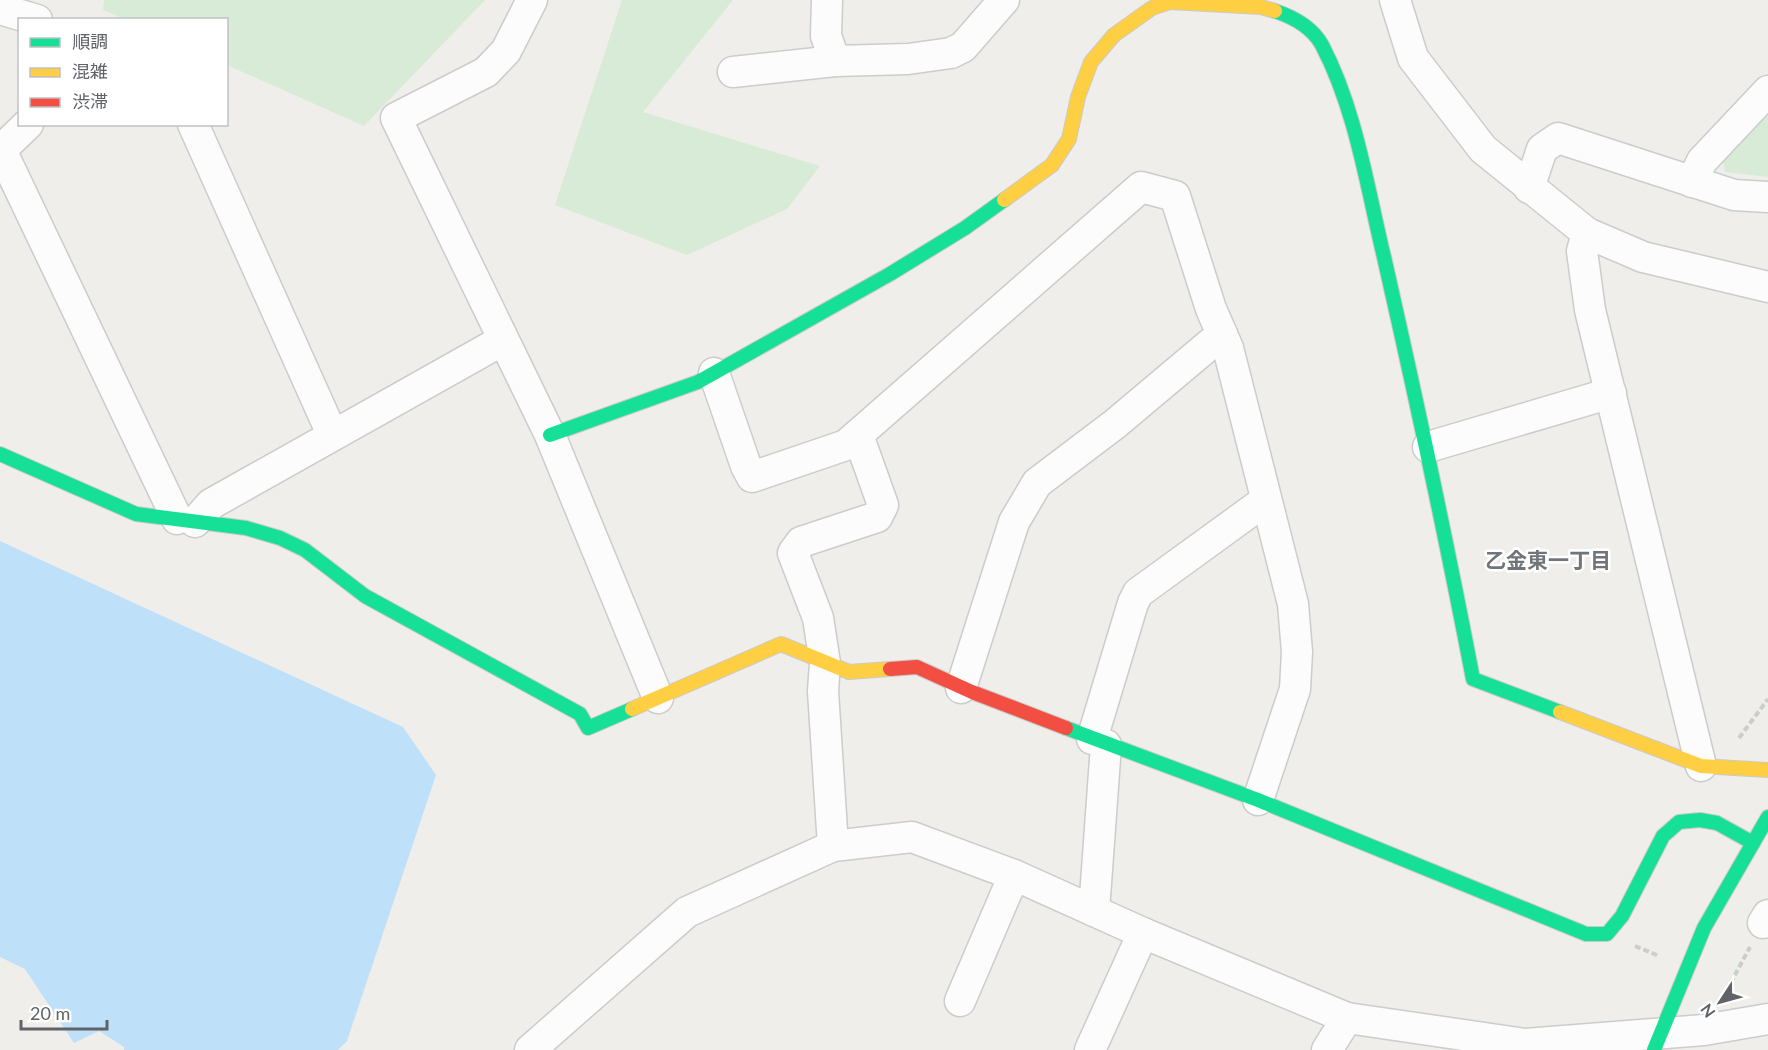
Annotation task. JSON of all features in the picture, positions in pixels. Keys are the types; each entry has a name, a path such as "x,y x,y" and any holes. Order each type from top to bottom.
{"street":[{"path":"532,0 506,51 486,72 396,118 550,435 658,698"},
{"path":"827,0 826,36 835,61"},
{"path":"733,72 835,61 908,59 951,53 963,47 1004,0"},
{"path":"1395,0 1413,58 1483,149 1529,188 1587,233 1643,257 1766,294"},
{"path":"550,435 698,382 946,239 1052,165 1069,139 1078,97 1091,62 1127,24 1152,8 1169,1 1270,5 1306,27 1321,43 1350,119 1428,447 1473,679 1714,767 1768,770"},
{"path":"5,6 32,18"},
{"path":"1692,182 1702,161 1768,91"},
{"path":"26,126 0,150 186,521"},
{"path":"194,126 332,434"},
{"path":"1529,188 1542,149 1558,138 1734,195 1768,197"},
{"path":"714,373 746,466 752,477 846,446 1141,187 1175,196 1222,334 1293,604 1297,652 1295,689 1258,800"},
{"path":"1587,233 1581,251 1588,298 1611,393 1714,767"},
{"path":"961,688 1014,522 1037,483 1115,424 1222,334"},
{"path":"186,521 211,504 332,434 503,340"},
{"path":"1428,447 1611,393"},
{"path":"833,846 823,691 825,663 818,618 793,553 801,542 876,517 883,505 858,435"},
{"path":"0,454 136,514 246,528 280,538 305,550 365,596 580,714 588,728 781,644 849,672 917,667 961,688 1099,742 1258,800 1586,934 1607,934 1622,916 1663,836 1679,822 1717,823 1753,843"},
{"path":"1094,911 1099,742 1133,603 1138,593 1266,500"},
{"path":"1657,1042 1704,928 1768,817"},
{"path":"530,1050 687,912 833,846 912,837 1014,875 1143,933 1347,1018 1525,1044 1657,1042 1704,1030 1768,1019"},
{"path":"960,1001 1014,875"},
{"path":"1090,1050 1143,933"},
{"path":"1326,1050 1347,1018"}],"path":[{"path":"1714,767 1768,699"},
{"path":"1704,1030 1766,919"},
{"path":"1607,934 1688,968"}],"green space":[{"path":"104,0 485,0 364,126 228,65 228,18 122,18 103,10"},
{"path":"622,0 733,0 643,112 820,166 787,209 687,255 555,205"},
{"path":"1768,115 1768,177 1725,172 1723,162"}],"water":[{"path":"0,541 403,727 436,775 347,1041 338,1050 124,1050 124,1047 99,1031 74,1043 25,969 0,957"}],"traffic: fast":[{"path":"1275,11 1302,24 1318,39 1334,70 1352,122 1419,415 1473,679 1560,712"},
{"path":"550,435 698,382 890,274 965,228 1004,200"},
{"path":"0,454 136,514 246,528 280,538 305,550 365,596 580,714 588,728 632,709"},
{"path":"1066,728 1258,800 1586,934 1607,934 1622,916 1663,836 1679,822 1700,820 1717,823 1753,843"},
{"path":"1654,1050 1704,928 1768,817"}],"traffic: slow":[{"path":"1004,200 1052,165 1069,139 1078,97 1091,62 1114,35 1152,8 1170,2 1261,7 1275,11"},
{"path":"632,709 781,644 849,672 890,669"},
{"path":"1560,712 1701,766 1768,770"}],"traffic: jam":[{"path":"890,669 917,667 972,692 1066,728"}],"district":[{"name":"乙金東一丁目","path":"1548,561"}]}
